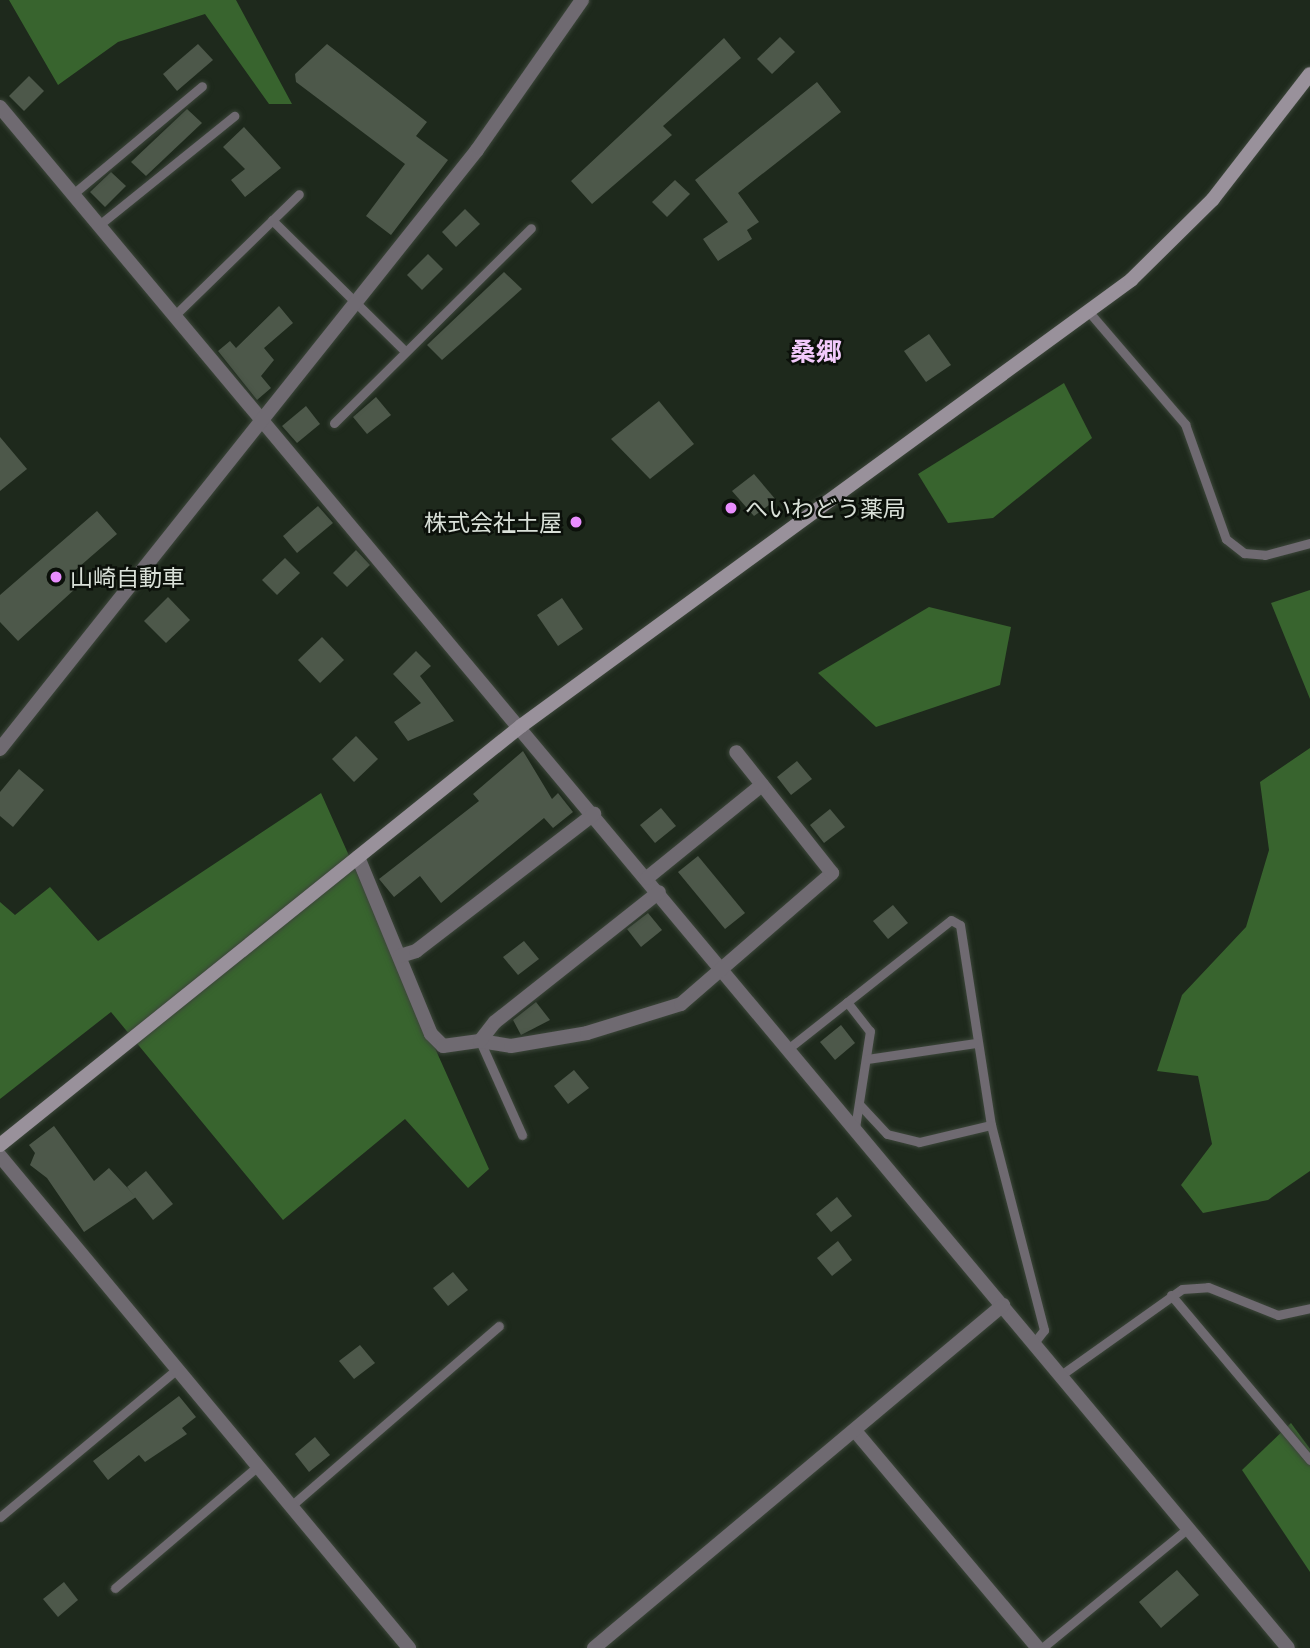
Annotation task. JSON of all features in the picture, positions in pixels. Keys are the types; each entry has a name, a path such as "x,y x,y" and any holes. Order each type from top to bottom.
{"street":[{"path":"0,749 477,150 582,0"},
{"path":"0,1145 520,726 1089,313 1170,246 1310,74"},
{"path":"0,107 594,814 1288,1648"},
{"path":"358,857 431,1034 443,1045 480,1041 511,1046 587,1033 681,1004 832,873 736,752"},
{"path":"647,878 762,785"},
{"path":"400,956 416,951 594,814"},
{"path":"480,1041 495,1022 659,892"},
{"path":"0,1156 409,1648"},
{"path":"594,1648 856,1432 1003,1305"},
{"path":"856,1432 1040,1648"}],"lane":[{"path":"73,194 202,86"},
{"path":"99,225 234,116"},
{"path":"175,315 299,194"},
{"path":"272,219 403,349"},
{"path":"334,424 403,349 531,228"},
{"path":"1089,313 1185,424 1226,539 1244,553 1265,555 1310,543"},
{"path":"789,1048 951,920 960,925 976,1043 991,1125 1044,1330 1034,1343"},
{"path":"847,1002 870,1031 855,1128"},
{"path":"480,1041 522,1135"},
{"path":"867,1059 976,1043"},
{"path":"859,1104 887,1134 919,1142 991,1125"},
{"path":"1061,1375 1171,1295 1208,1287 1278,1315 1310,1308"},
{"path":"1171,1295 1310,1460"},
{"path":"291,1506 499,1326"},
{"path":"0,1517 177,1369"},
{"path":"115,1588 258,1466"},
{"path":"1040,1648 1187,1529"}],"green space":[{"path":"9,0 236,0 292,104 269,104 205,14 118,42 58,85"},
{"path":"1064,383 1092,438 993,518 948,523 918,474"},
{"path":"1310,590 1310,699 1271,603"},
{"path":"929,607 1011,627 1000,685 876,727 818,673"},
{"path":"1310,748 1310,1171 1268,1200 1203,1213 1181,1185 1212,1144 1198,1076 1157,1071 1182,995 1246,927 1269,850 1260,782"},
{"path":"321,793 489,1169 468,1188 405,1119 283,1220 111,1012 0,1099 0,902 15,915 50,887 98,941"},
{"path":"1291,1423 1310,1449 1310,1572 1242,1470"}],"building":[{"path":"780,37 795,52 772,74 757,59"},
{"path":"724,38 741,58 663,126 672,135 592,204 571,181"},
{"path":"198,44 213,60 177,91 163,74"},
{"path":"327,44 427,122 416,136 448,160 391,235 366,216 405,164 296,82 295,74"},
{"path":"29,76 44,91 24,111 9,96"},
{"path":"817,82 841,112 738,193 759,222 747,230 752,239 718,261 703,239 728,222 695,180"},
{"path":"187,109 202,123 146,176 131,162"},
{"path":"244,127 281,168 245,197 231,180 245,169 223,147"},
{"path":"111,172 126,186 105,207 90,192"},
{"path":"675,180 690,194 667,217 652,202"},
{"path":"465,209 480,224 456,247 442,232"},
{"path":"428,254 443,269 422,290 407,275"},
{"path":"504,272 522,289 442,360 427,345"},
{"path":"279,306 293,323 264,348 274,360 261,376 271,388 257,400 218,351 230,341 236,348"},
{"path":"929,334 951,365 926,382 904,351"},
{"path":"376,397 391,415 367,434 353,417"},
{"path":"659,401 694,444 650,479 611,439"},
{"path":"306,406 320,424 297,443 282,426"},
{"path":"0,437 27,469 0,491"},
{"path":"754,474 776,500 754,516 732,491"},
{"path":"318,506 333,523 297,553 283,536"},
{"path":"97,511 117,534 72,573 75,589 18,641 0,622 0,595"},
{"path":"356,550 370,565 347,587 333,573"},
{"path":"285,558 300,573 277,595 262,580"},
{"path":"168,597 190,620 166,643 144,621"},
{"path":"562,598 583,629 558,646 537,615"},
{"path":"322,637 344,660 320,683 298,660"},
{"path":"416,651 431,666 420,676 454,721 408,741 394,722 421,703 393,674"},
{"path":"356,736 378,759 354,782 332,759"},
{"path":"523,751 552,799 558,793 573,812 553,828 544,818 441,903 420,876 394,897 379,879 479,801 473,794"},
{"path":"797,761 812,779 791,795 777,777"},
{"path":"19,769 44,790 13,827 0,816 0,792"},
{"path":"661,808 676,826 655,843 640,825"},
{"path":"830,809 845,827 824,843 810,825"},
{"path":"698,856 745,913 725,929 678,872"},
{"path":"893,905 908,923 888,939 873,921"},
{"path":"648,913 662,930 641,947 627,929"},
{"path":"524,941 539,959 518,975 503,957"},
{"path":"536,1002 550,1020 521,1035 513,1020"},
{"path":"841,1025 855,1043 835,1060 820,1042"},
{"path":"574,1070 589,1088 568,1104 554,1086"},
{"path":"54,1126 94,1181 109,1168 136,1197 84,1232 47,1178 30,1165 35,1153 29,1145"},
{"path":"146,1171 173,1204 153,1220 127,1187"},
{"path":"837,1197 852,1216 831,1232 816,1214"},
{"path":"838,1241 852,1260 832,1276 817,1258"},
{"path":"453,1272 468,1290 448,1306 433,1288"},
{"path":"360,1345 375,1363 354,1379 339,1361"},
{"path":"179,1396 196,1417 182,1428 187,1434 145,1462 139,1455 108,1480 93,1461"},
{"path":"315,1437 330,1455 309,1472 295,1454"},
{"path":"1177,1570 1199,1595 1161,1628 1139,1602"},
{"path":"64,1582 78,1600 58,1617 43,1599"}],"place":[{"name":"へいわどう薬局","path":"731,508"},
{"name":"株式会社土屋","path":"576,522"},
{"name":"山崎自動車","path":"56,577"}],"district":[{"name":"桑郷","path":"816,351"}]}
